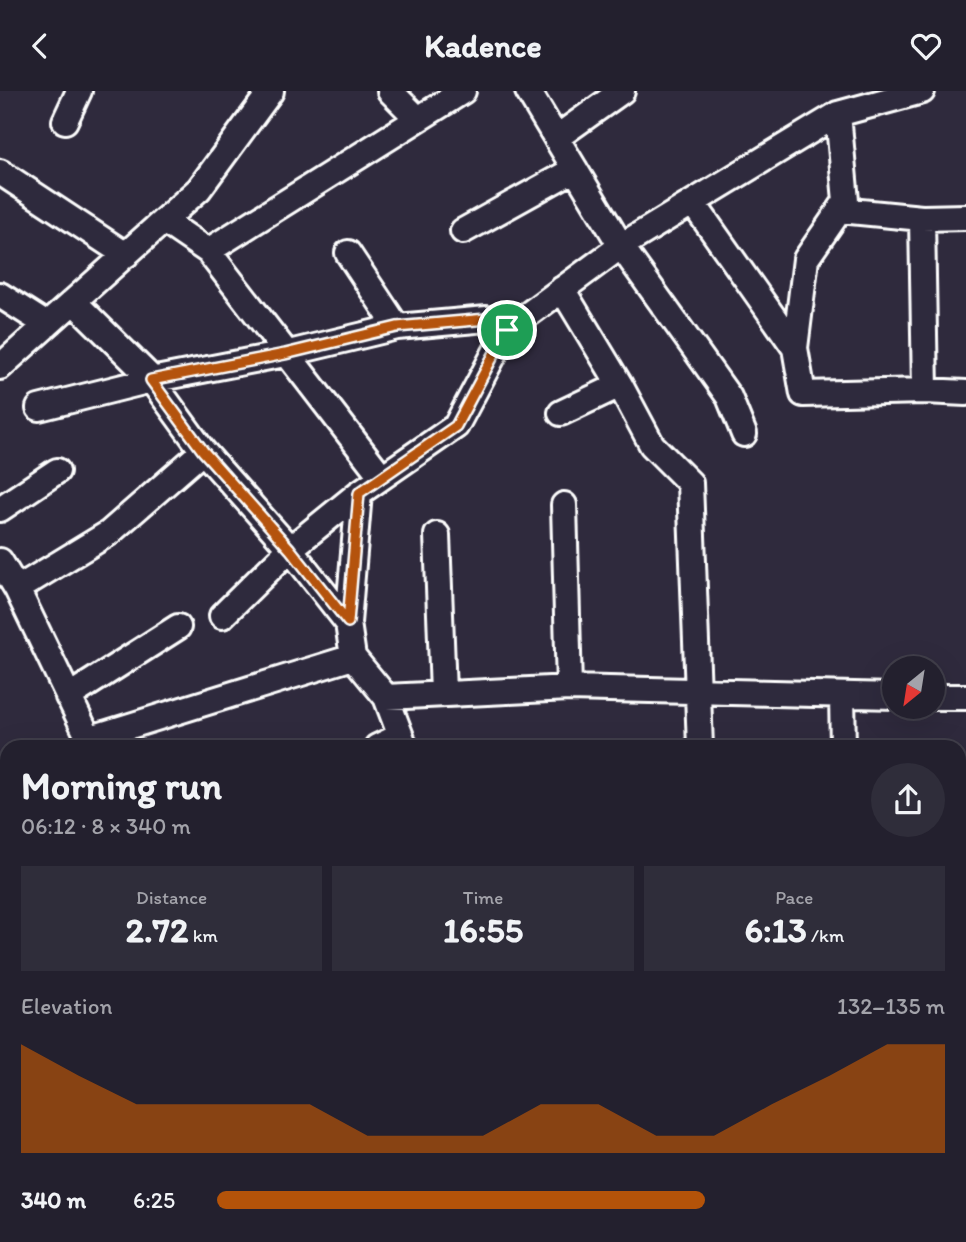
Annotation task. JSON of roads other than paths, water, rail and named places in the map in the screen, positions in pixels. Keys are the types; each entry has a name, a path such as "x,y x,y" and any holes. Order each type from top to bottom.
{"street":[{"path":"65,121 79,91"},
{"path":"0,367 75,303 199,189 271,91"},
{"path":"390,91 418,119"},
{"path":"208,251 463,91"},
{"path":"528,91 621,246 729,397 744,434"},
{"path":"556,138 622,91"},
{"path":"222,616 290,549 359,493 456,426 507,330 621,246 838,114 922,91"},
{"path":"838,114 846,201 806,259 795,348 803,394 925,391 966,393"},
{"path":"463,231 575,169"},
{"path":"0,172 126,255"},
{"path":"693,202 795,348"},
{"path":"840,209 922,218 966,217"},
{"path":"922,218 925,391"},
{"path":"164,221 208,251 382,477"},
{"path":"348,253 397,327"},
{"path":"562,289 621,385 652,445 690,483 700,740"},
{"path":"0,295 47,325"},
{"path":"75,303 151,380 203,451 290,549 348,622"},
{"path":"39,408 151,380 285,354 397,327 487,319 507,330"},
{"path":"561,413 621,385"},
{"path":"17,589 109,533 203,451"},
{"path":"0,509 57,471"},
{"path":"359,493 348,622 353,657 386,697 401,740"},
{"path":"564,505 569,688"},
{"path":"437,535 443,693"},
{"path":"0,561 17,589 89,740"},
{"path":"68,697 178,627"},
{"path":"99,740 353,657"},
{"path":"386,697 569,688 882,697"},
{"path":"842,696 843,740"},
{"path":"945,697 966,697"}]}
